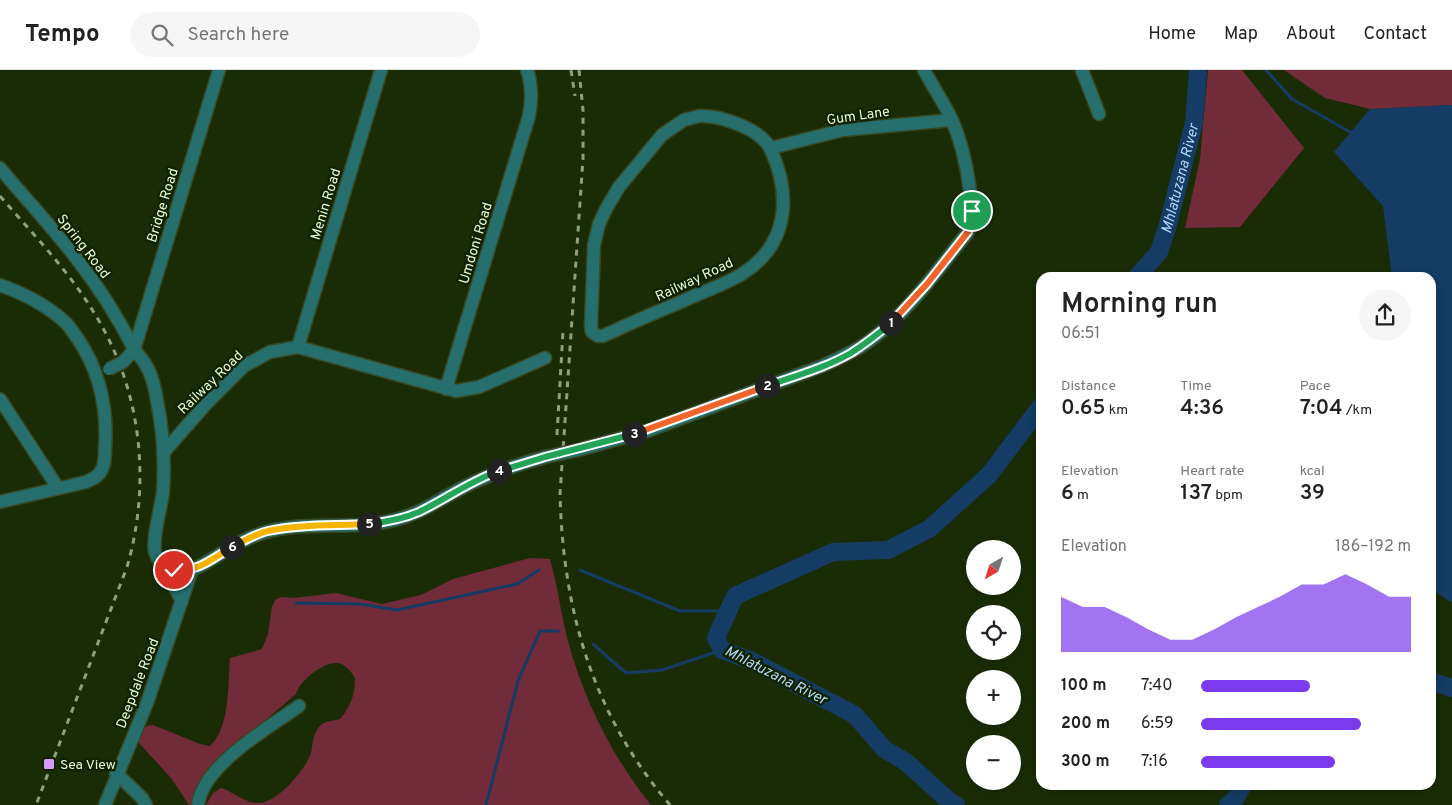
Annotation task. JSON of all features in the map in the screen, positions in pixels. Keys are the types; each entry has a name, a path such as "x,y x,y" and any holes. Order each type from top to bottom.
{"street":[{"name":"Bridge Road","path":"134,350 217,70"},
{"name":"Menin Road","path":"298,347 382,70"},
{"name":"Umdoni Road","path":"446,389 531,106 527,70"},
{"path":"160,562 174,570 192,570 250,538 267,532 287,528 372,524 397,520 418,512 491,474 545,457 647,431 822,366 857,349 896,319 968,232 971,222 972,211 962,145 952,120 924,70"},
{"path":"1082,70 1099,114"},
{"name":"Railway Road","path":"710,116 725,119 745,127 759,136 771,148 784,197 780,228 764,255 741,275 602,336 592,332 594,245 599,224 619,187 654,143 684,120 710,116"},
{"name":"Gum Lane","path":"771,148 843,130 952,120"},
{"name":"Spring Road","path":"0,168 76,258 110,305 134,350 145,363 151,375 157,401 162,453 163,491 154,544 160,562 182,602"},
{"path":"0,285 18,291 42,304 67,324 85,349 96,374 103,396 107,426 102,470 96,477 86,482 0,502"},
{"name":"Railway Road","path":"162,453 244,366 270,352 298,347 456,391 479,387 545,358"},
{"path":"96,374 123,362 134,350"},
{"path":"0,399 58,488"},
{"name":"Deepdale Road","path":"104,805 147,703 192,570"},
{"path":"198,805 204,788 223,762 250,740 299,706"},
{"path":"116,773 142,798 146,805"}],"shaded area":[{"path":"1208,70 1242,70 1304,148 1240,227 1185,228 1200,159"},
{"path":"1284,70 1452,70 1452,105 1370,109 1325,98"},
{"path":"530,558 550,559 569,645 583,687 613,749 624,768 651,805 206,805 213,793 221,788 247,801 256,803 271,799 293,781 310,756 316,731 326,722 340,719 352,700 355,678 348,668 337,663 325,666 312,673 296,694 254,730 194,805 189,805 171,778 139,743 141,730 153,725 200,744 210,746 217,738 225,717 230,658 262,649 268,634 272,607 275,600 281,597 294,598 336,593 382,604 421,595 453,579"}],"water":[{"path":"1452,105 1452,603 1436,592 1436,272 1391,272 1383,206 1334,152 1370,109"}],"waterway":[{"name":"Mhlatuzana River","path":"1141,272 1159,252 1167,228 1194,123 1198,70"},
{"path":"1266,70 1292,99 1350,132"},
{"name":"Mhlatuzana River","path":"956,805 950,802 906,762 884,749 855,715 752,661 722,650 716,638 735,596 833,552 888,550 929,529 989,475 1036,413"},
{"path":"296,603 360,604 397,610 517,584 539,570"},
{"path":"580,570 680,611 728,611"},
{"path":"486,805 518,681 540,631 558,631"},
{"path":"593,644 626,673 662,670 722,650"},
{"name":"Mhlatuzana River","path":"1436,683 1452,688"},
{"name":"Mhlatuzana River","path":"1228,805 1235,799 1240,790"}],"railway":[{"path":"571,70 575,96"},
{"path":"579,70 583,110 583,159 560,494 562,537 576,620 587,660 602,698 621,735 643,771 670,805"},
{"path":"0,196 72,281 93,311 109,340 122,371 131,403 137,435 140,468 135,534 127,567 36,805"},
{"path":"557,435 563,331"}],"place":[{"name":"Sea View","path":"49,764"}],"route":[{"path":"174,570 192,570 231,547 267,532 287,528 372,524 397,520 418,512 459,489 512,466 647,431 822,366 849,354 872,339 896,319 927,284 968,232 972,211"}]}
